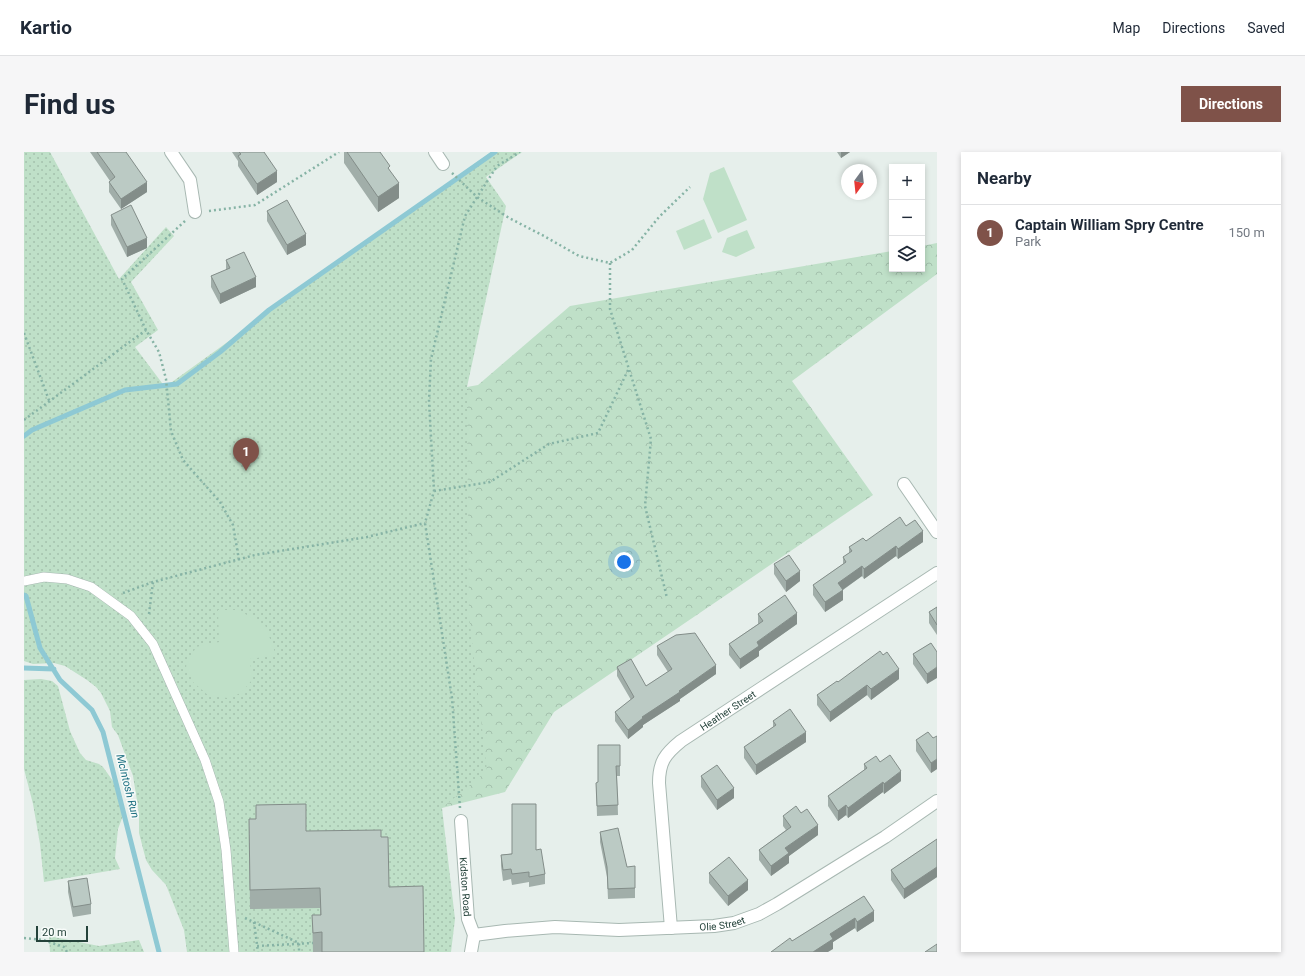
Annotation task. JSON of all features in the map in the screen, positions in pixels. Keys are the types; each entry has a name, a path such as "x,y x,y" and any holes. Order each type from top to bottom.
{"street":[{"path":"171,152 190,180 195,212"},
{"path":"435,152 443,164"},
{"path":"904,484 937,532"},
{"name":"Heather Street","path":"671,928 659,784 661,765 670,750 681,741 937,573"},
{"name":"Olie Street","path":"474,935 555,927 619,930 726,925 759,914 778,904 885,837 937,801"},
{"name":"Kidston Road","path":"461,821 468,919 474,935 471,952"}],"lane":[{"path":"24,581 44,577 67,579 91,587 131,616 153,644 205,760 219,802 226,850 234,952"}],"path":[{"path":"239,560 233,525 220,502 183,460 171,431 166,379 158,352 122,279 195,212 255,205 338,152"},
{"path":"461,821 452,698 425,523 434,491 429,400 431,359 465,216 496,166 520,152"},
{"path":"462,184 477,197 508,218 579,256 610,263 632,250 660,217 690,187"},
{"path":"610,263 610,310 630,367 652,439 644,506 667,598"},
{"path":"24,420 146,330"},
{"path":"24,333 50,402"},
{"path":"434,491 490,482 549,444 598,433 630,367"},
{"path":"123,593 153,582 255,555 367,537 425,523"},
{"path":"149,614 153,582"},
{"path":"245,918 299,943"},
{"path":"254,922 258,952"},
{"path":"24,938 43,940 64,947 67,952"},
{"path":"299,943 299,952"},
{"path":"257,946 312,943"}],"green space":[{"path":"24,152 50,152 119,279 166,227 174,236 131,282 158,330 135,347 165,387 491,152 522,152 486,177 506,206 467,387 469,616 487,771 442,808 455,919 451,952 187,952 184,930 166,885 152,870 146,860 139,833 139,813 133,776 118,735 112,727 110,711 101,693 87,680 65,666 54,663 33,664 24,661"},
{"path":"724,167 747,220 718,233 703,199 710,173"},
{"path":"704,219 712,238 684,250 676,231"},
{"path":"747,230 755,248 736,257 722,252 727,238"},
{"path":"937,243 937,274 792,381 873,495 554,712 505,792 442,808 467,387 478,385 570,306 889,252 889,272 925,272 925,245"},
{"path":"218,610 238,610 265,625 276,655 250,659 252,680 241,693 228,698 209,696 193,682 186,666 196,647 219,642"},
{"path":"41,679 52,681 58,686 70,731 80,753 86,760 99,764 103,767 113,781 122,798 124,813 118,829 115,858 120,869 44,882 40,844 33,804 24,769 24,680"},
{"path":"49,936 99,946 139,940 144,952 50,952"}],"building":[{"path":"97,152 126,152 147,182 121,199 109,182 115,177"},
{"path":"239,152 264,152 277,171 257,184 238,156 241,154"},
{"path":"347,152 380,152 390,166 388,168 399,183 378,197"},
{"path":"287,200 306,234 287,245 267,211"},
{"path":"131,205 147,238 127,247 111,215"},
{"path":"244,252 256,277 220,294 211,276 230,268 226,260"},
{"path":"900,517 906,526 915,520 923,531 898,549 896,546 864,569 862,566 838,583 843,590 825,602 813,585 846,562 843,557 852,551 849,547 863,538 866,541"},
{"path":"789,555 800,571 786,581 774,564"},
{"path":"785,595 797,613 757,642 759,646 740,659 729,644 763,621 758,614"},
{"path":"937,607 937,625 929,612"},
{"path":"695,633 716,665 679,691 680,692 642,717 643,718 628,730 615,712 634,697 617,667 631,659 646,686 672,669 657,646 676,635"},
{"path":"931,643 937,652 937,667 927,674 913,654"},
{"path":"880,651 883,655 887,652 899,669 871,689 867,685 830,712 817,695 837,681 838,682"},
{"path":"790,709 806,732 756,765 744,747 776,725 773,721"},
{"path":"928,732 933,738 937,736 937,759 931,763 916,740"},
{"path":"598,745 620,745 620,766 616,766 618,805 597,806 596,783 598,782"},
{"path":"890,755 901,771 884,784 883,782 848,808 846,805 838,811 828,796 867,768 864,764 876,756 880,762"},
{"path":"717,765 734,788 717,800 701,776"},
{"path":"306,804 306,831 381,830 381,837 388,837 389,887 423,886 424,952 322,952 322,932 313,933 312,915 321,915 320,888 250,890 249,819 256,819 256,805"},
{"path":"512,804 536,804 536,850 541,849 545,874 529,877 529,872 512,874 511,869 503,870 501,855 512,854"},
{"path":"796,806 801,813 807,809 818,825 785,848 789,853 771,866 759,850 791,827 783,816"},
{"path":"618,828 627,867 635,866 635,888 608,889 607,867 600,832"},
{"path":"937,839 937,867 904,889 891,870"},
{"path":"729,857 748,880 728,896 709,873"},
{"path":"87,878 91,904 73,907 68,881"},
{"path":"864,896 874,911 857,922 855,918 830,934 833,939 813,952 771,952 790,938 792,941"},
{"path":"937,944 937,952 925,952"}],"waterway":[{"path":"24,436 32,430 125,390 177,384 220,352 269,310 495,152"},
{"name":"McIntosh Run","path":"24,595 26,596 40,648 60,680 92,710 103,732 159,952"},
{"name":"McIntosh Run","path":"24,668 54,669"}],"place":[{"name":"Captain William Spry Centre","path":"246,471"}]}
